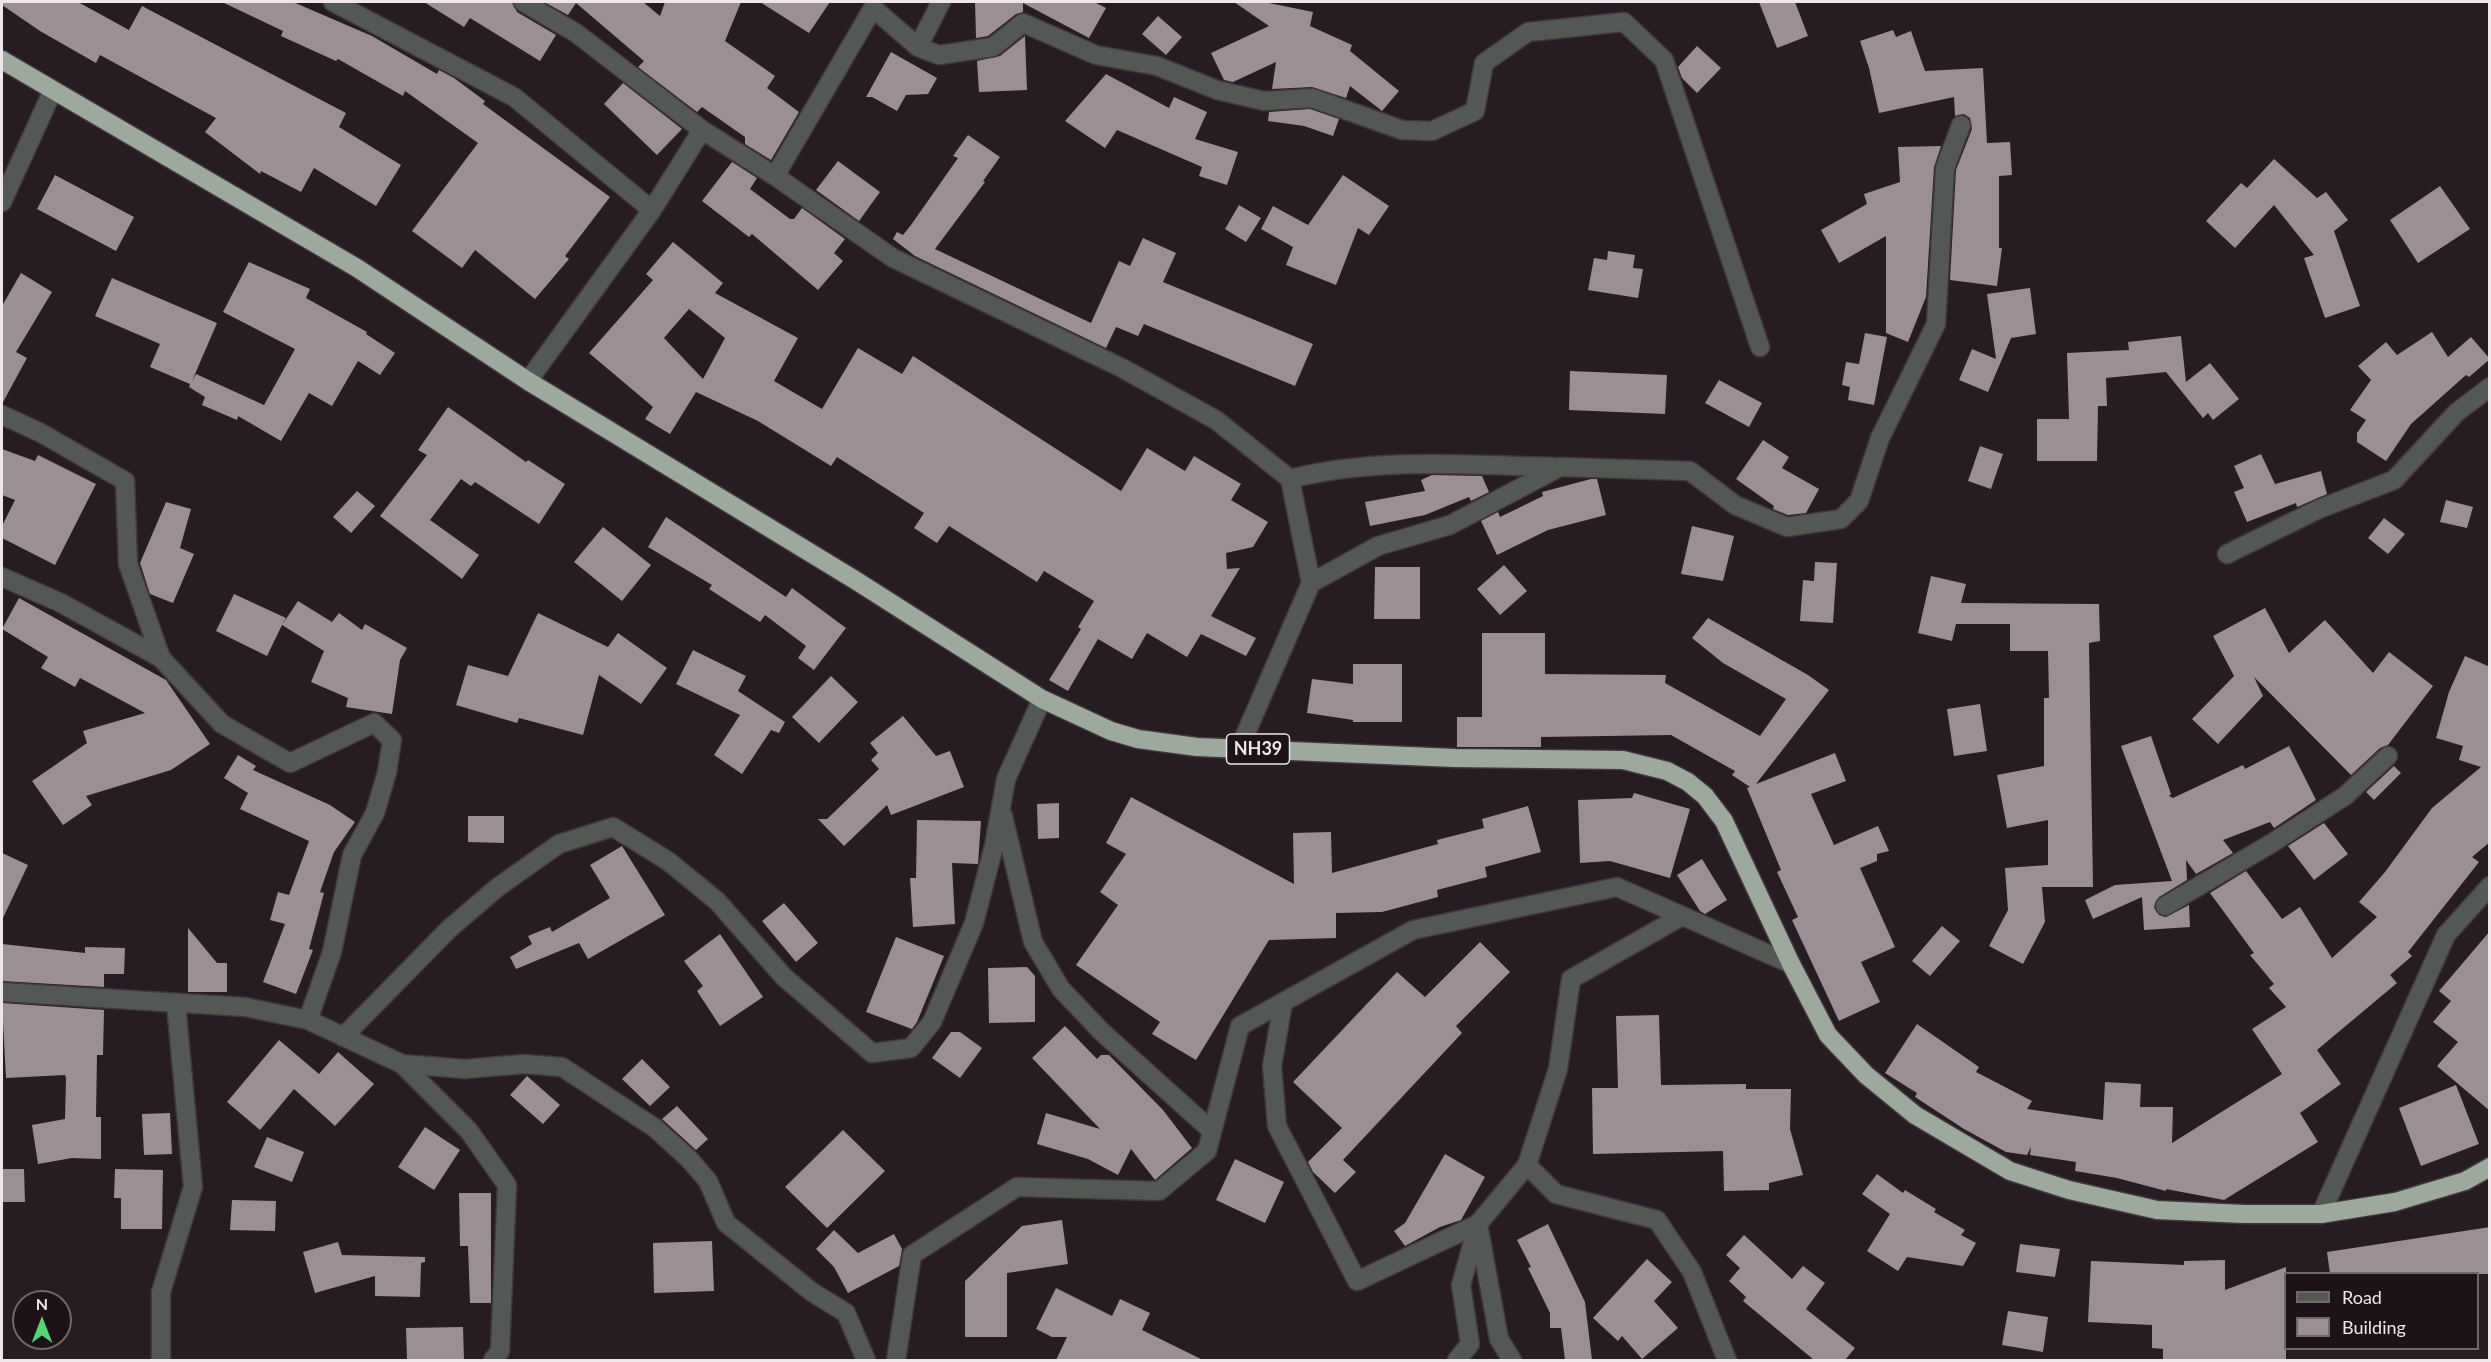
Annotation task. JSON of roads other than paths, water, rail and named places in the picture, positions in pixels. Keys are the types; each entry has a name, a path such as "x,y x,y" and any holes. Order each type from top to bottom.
{"highway":[{"name":"NH39","path":"2,60 357,268 528,381 855,580 1042,699 1112,731 1138,739 1197,747 1455,758 1593,759 1648,765 1667,771 1688,782 1705,796 1724,821 1791,964 1828,1035 1866,1075 1915,1115 2010,1171 2069,1190 2157,1210 2244,1214 2321,1214 2395,1202 2464,1181 2490,1167"}],"street":[{"path":"333,2 514,97 652,210"},
{"path":"523,2 576,33 702,130 775,176 893,258 1122,368 1216,420 1290,479 1311,583 1239,749"},
{"path":"918,47 941,2"},
{"path":"775,176 870,5 918,47 939,55 993,47 1023,23 1096,55 1158,66 1217,90 1264,101 1312,98 1402,130 1432,131 1475,111 1484,63 1528,32 1624,22 1664,60 1760,347"},
{"path":"2,202 53,90"},
{"path":"1290,479 1316,472 1429,464 1690,471 1735,505 1787,527 1841,519 1859,501 1880,438 1936,324 1945,168 1961,125"},
{"path":"528,381 652,210 702,130"},
{"path":"2227,554 2319,509 2394,480 2457,412 2490,387"},
{"path":"2,415 41,433 125,481 128,564 161,658"},
{"path":"1311,583 1378,546 1450,525 1560,467"},
{"path":"2,577 61,603 161,658 222,724 290,763 374,723 392,740 387,772 375,813 352,855 332,952 308,1020"},
{"path":"344,1037 449,929 498,887 559,844 613,827 668,861 717,901 784,977 872,1053 911,1048 932,1022 974,923 994,846 1006,779 1042,699"},
{"path":"2165,906 2272,843 2344,796 2388,756"},
{"path":"1001,808 1033,942 1061,989 1102,1032 1212,1131"},
{"path":"2321,1214 2445,935 2490,886"},
{"path":"896,1360 912,1255 1017,1187 1159,1191 1207,1151 1240,1026 1413,930 1617,887 1791,964"},
{"path":"1457,1360 1470,1344 1461,1285 1478,1224 1527,1165 1558,1069 1572,979 1682,916"},
{"path":"2,992 245,1007 308,1020 402,1064 469,1131 507,1185 500,1351 493,1360"},
{"path":"1282,1003 1272,1066 1277,1126 1357,1281 1478,1224"},
{"path":"161,1360 161,1292 194,1187 176,1004"},
{"path":"402,1064 465,1069 524,1064 562,1067 655,1128 689,1159 708,1181 726,1223 803,1285 846,1313 866,1360"},
{"path":"1527,1165 1556,1194 1657,1220 1692,1272 1727,1360"},
{"path":"1478,1224 1499,1339 1512,1360"}]}
